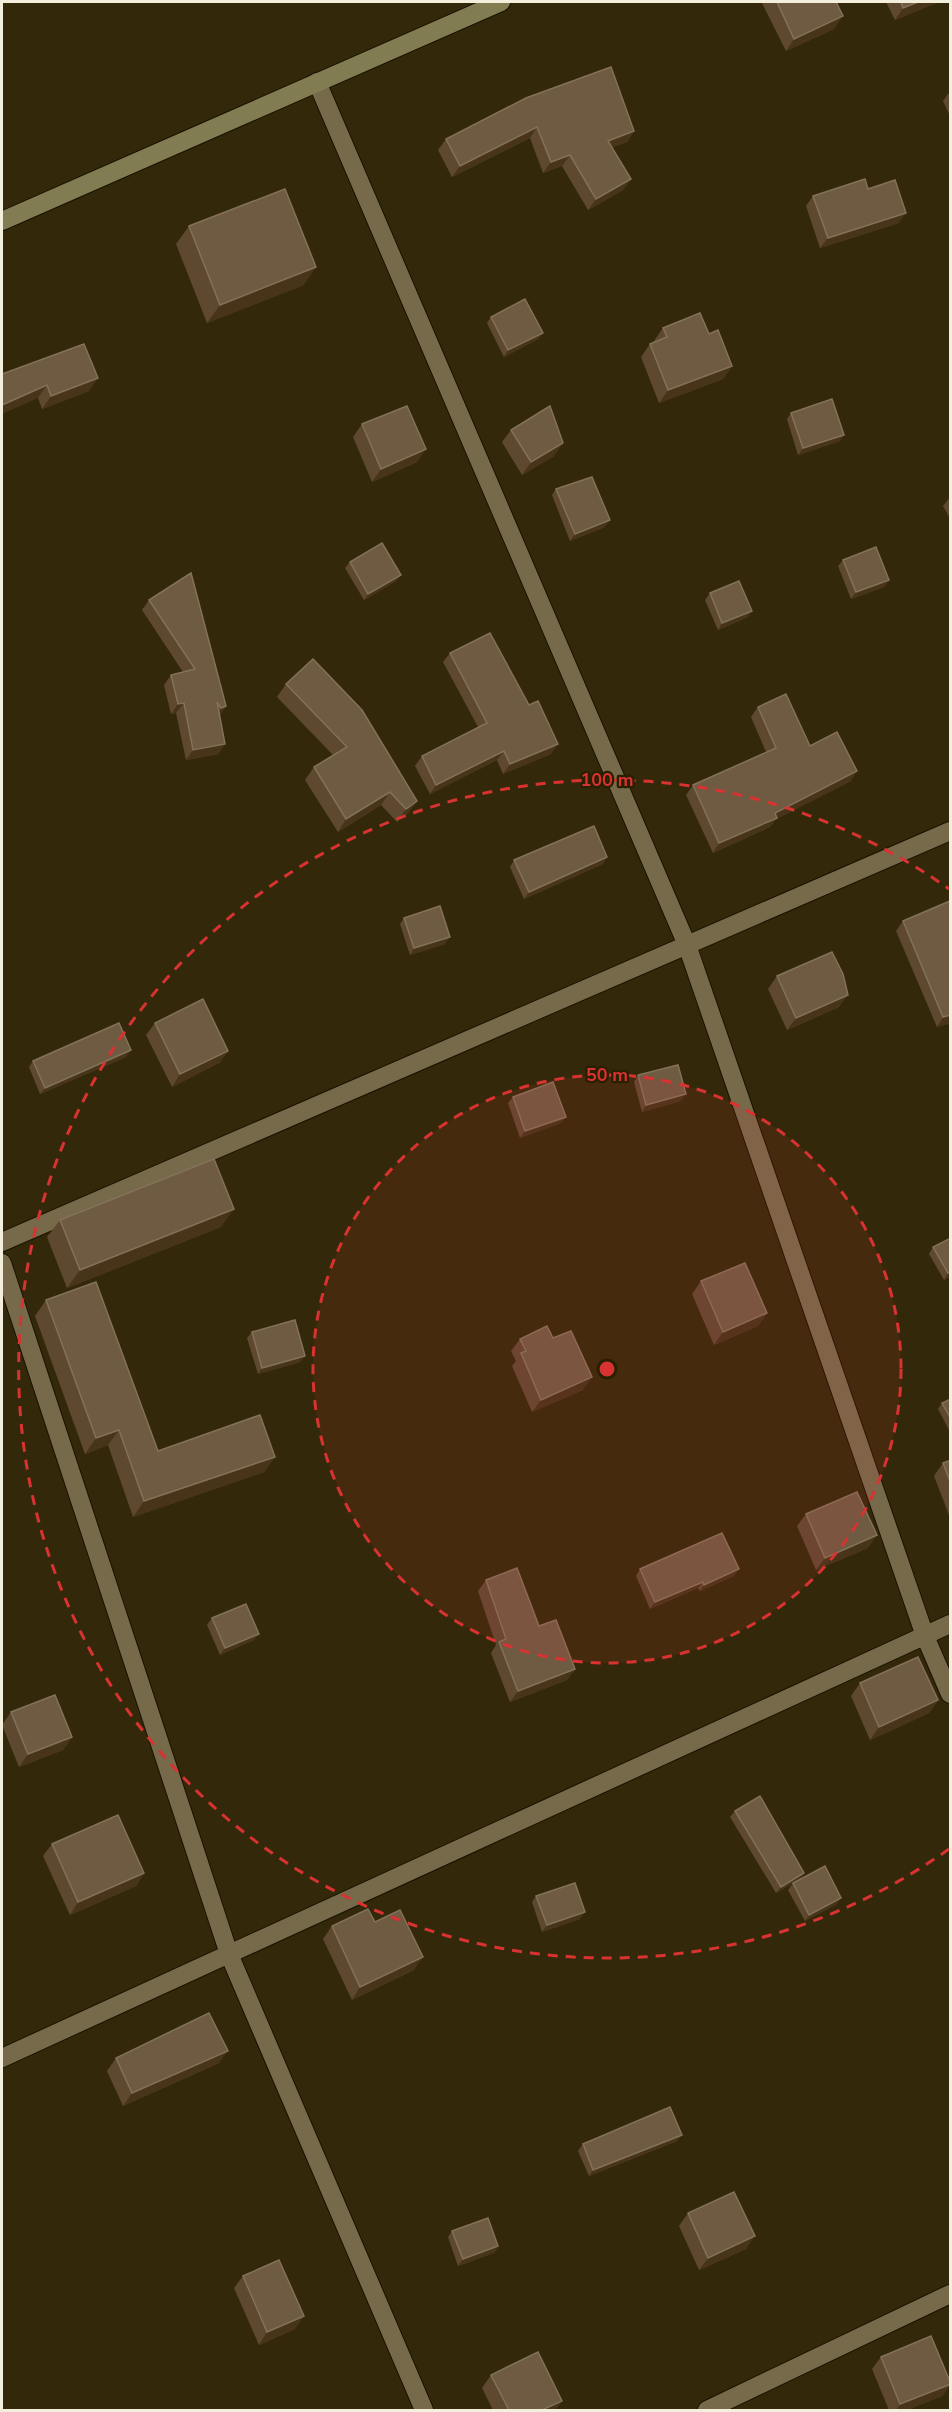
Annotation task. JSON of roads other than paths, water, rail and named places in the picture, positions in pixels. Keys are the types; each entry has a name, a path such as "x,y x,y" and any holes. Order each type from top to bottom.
{"main road":[{"path":"2,221 501,2"}],"street":[{"path":"316,82 687,945 925,1636 951,1695"},
{"path":"2,1242 951,831"},
{"path":"2,1263 229,1954 424,2410"},
{"path":"2,2058 951,1624"},
{"path":"707,2410 951,2295"}]}
